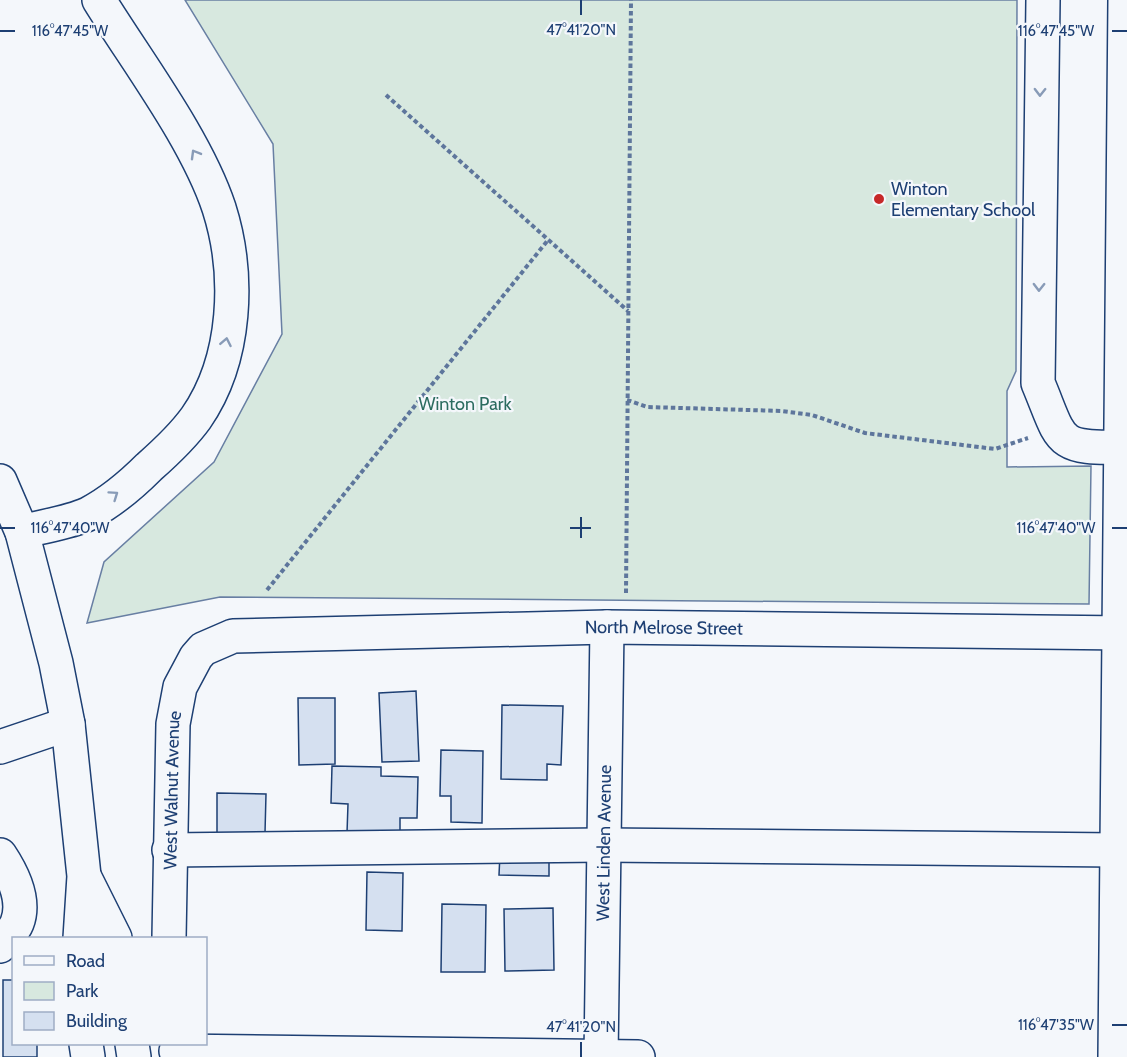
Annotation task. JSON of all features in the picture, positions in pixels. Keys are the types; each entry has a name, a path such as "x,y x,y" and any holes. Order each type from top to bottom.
{"main road":[{"path":"22,532 88,513 135,480 171,447 196,417 214,384 221,366 230,321 233,281 225,228 203,168 99,0"},
{"path":"1043,0 1038,383 1057,429 1069,444 1083,448 1120,447"},
{"path":"1115,1057 1117,850 1123,633 1120,447 1125,0"},
{"path":"0,481 22,532 56,663 68,724 84,876 80,937"},
{"name":"North Melrose Street","path":"203,649 233,636 606,627 1123,633"},
{"name":"West Linden Avenue","path":"601,1057 606,627"},
{"name":"West Walnut Avenue","path":"169,937 173,724 180,687 196,657 203,649"},
{"path":"0,747 68,724"},
{"path":"169,850 603,845 1117,850"},
{"path":"0,855 13,875 19,903 17,923 0,946"},
{"path":"84,876 114,937"},
{"path":"176,1051 638,1057"}],"path":[{"path":"626,592 631,0"},
{"path":"386,95 628,312"},
{"path":"267,590 548,240"},
{"path":"627,400 647,407 782,411 812,415 865,433 995,449 1057,429"}],"green space":[{"name":"Winton Park","path":"185,0 1017,0 1016,371 1007,391 1007,467 1091,466 1089,604 220,597 87,623 104,562 214,462 282,334 273,144"}],"building":[{"path":"416,691 419,761 382,762 379,693"},
{"path":"298,698 335,698 335,764 299,765"},
{"path":"502,705 563,706 561,765 547,764 547,780 501,779"},
{"path":"441,750 483,751 482,823 451,822 451,796 440,796"},
{"path":"332,766 381,767 381,776 418,777 417,818 400,818 400,835 347,833 348,804 331,803"},
{"path":"217,793 266,794 265,833 217,833"},
{"path":"500,854 549,854 549,876 499,875"},
{"path":"367,872 403,873 402,931 366,930"},
{"path":"442,904 486,905 485,972 441,972"},
{"path":"553,908 554,970 505,971 504,909"},
{"path":"3,980 12,980 12,1045 37,1045 37,1057 3,1057"}],"place":[{"name":"Winton Elementary School","path":"879,199"}]}
